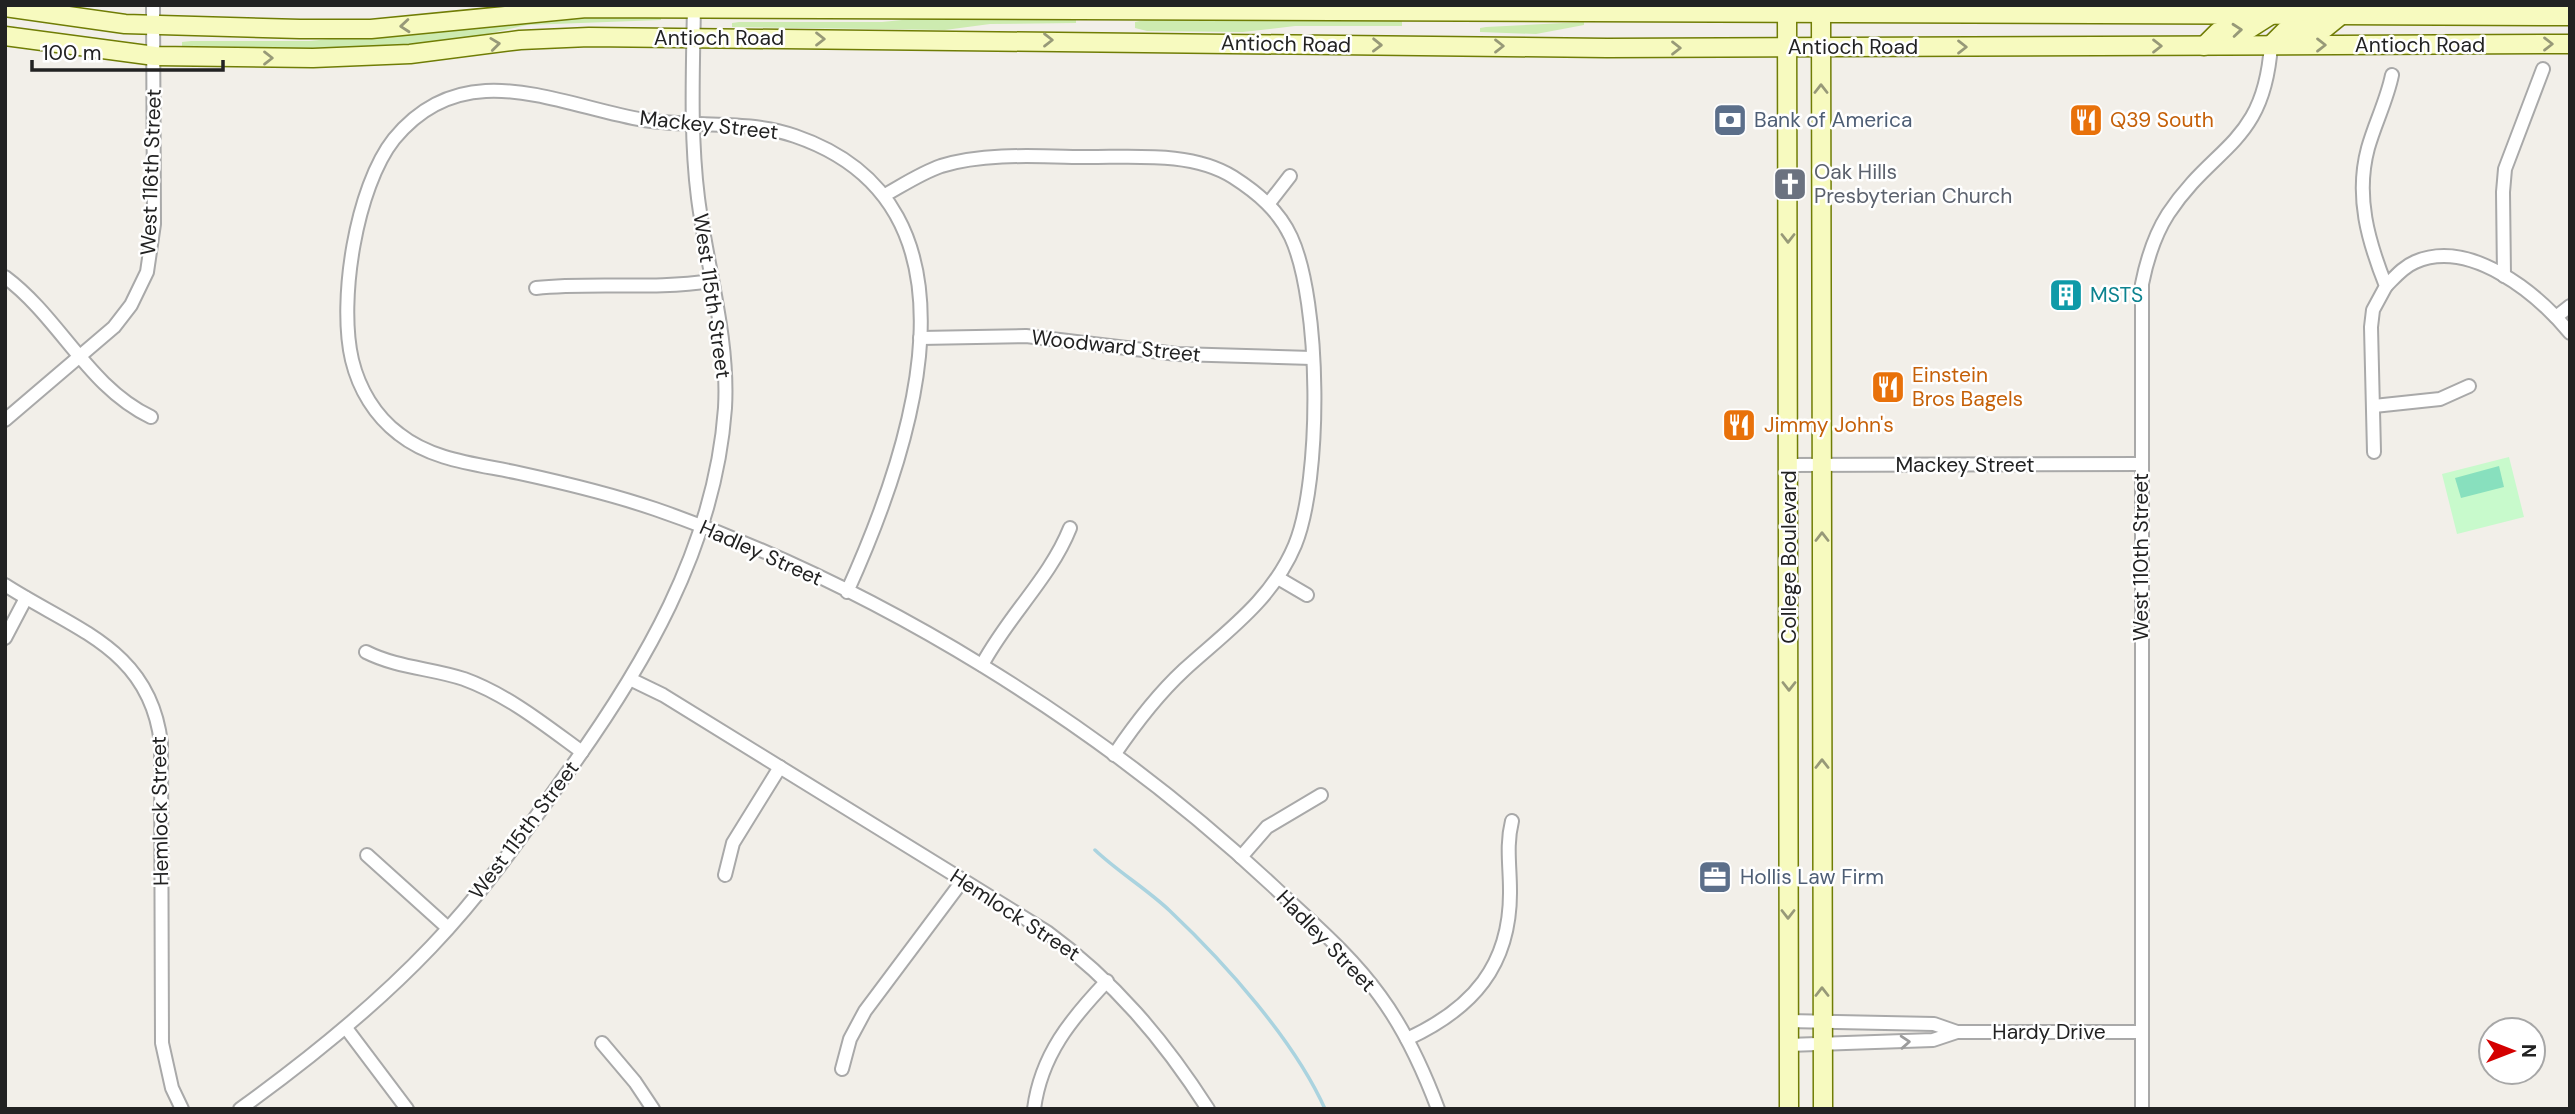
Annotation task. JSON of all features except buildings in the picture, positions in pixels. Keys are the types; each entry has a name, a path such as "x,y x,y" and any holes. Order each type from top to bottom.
{"main road":[{"name":"Antioch Road","path":"5,7 155,26 362,29 549,10 694,7 2271,10 2341,15 2570,16"},
{"name":"College Boulevard","path":"1787,9 1789,1109"},
{"name":"College Boulevard","path":"1821,9 1823,1109"},
{"path":"2204,46 2218,32 2251,29 2271,10"},
{"path":"2271,45 2283,32 2325,28 2341,15"},
{"name":"Antioch Road","path":"5,36 155,56 345,58 554,38 1787,47 2570,44"}],"street":[{"name":"West 116th Street","path":"5,420 125,315 147,272 154,225 153,5"},
{"name":"West 115th Street","path":"240,1109 346,1028 403,976 448,928 509,854 632,680 676,593 700,526 721,440 724,408 722,339 697,194 694,7"},
{"name":"West 110th Street","path":"2141,1109 2140,302 2148,257 2169,213 2249,124 2265,88 2271,45"},
{"path":"2504,276 2502,192 2505,169 2543,69"},
{"path":"2386,286 2365,228 2363,181 2367,152 2392,75"},
{"name":"Mackey Street","path":"352,262 364,198 377,166 405,127 438,104 475,91 512,89 646,120 754,126 800,138 853,166 885,195 908,237 920,292 920,338 916,387 893,481 847,592"},
{"path":"885,195 928,171 953,163 1079,157 1191,162 1232,177 1269,203 1298,254 1305,280 1312,358 1313,430 1308,496 1295,546 1278,578 1250,614 1182,671 1154,700 1114,755"},
{"path":"1269,203 1290,176"},
{"path":"2374,452 2371,327 2373,310 2386,286 2403,268 2432,257 2465,259 2504,276 2542,302 2570,332"},
{"name":"Hadley Street","path":"352,262 349,335 352,362 367,398 397,433 439,456 598,492 700,526 847,592 982,664 1114,755 1207,826 1351,961 1378,994 1407,1039 1438,1109"},
{"path":"5,277 81,356 103,384 136,410 151,417"},
{"path":"536,288 572,284 658,288 711,281"},
{"path":"2556,317 2570,306"},
{"name":"Woodward Street","path":"920,338 1026,336 1177,354 1312,358"},
{"path":"2374,406 2440,399 2469,386"},
{"name":"Mackey Street","path":"1789,465 2141,464"},
{"path":"982,664 1014,613 1053,564 1070,528"},
{"path":"1278,578 1307,595"},
{"name":"Hemlock Street","path":"5,585 114,652 131,667 154,706 161,743 162,1043 172,1088 182,1109"},
{"path":"5,638 26,598"},
{"path":"366,652 384,661 463,679 494,692 582,752"},
{"name":"Hemlock Street","path":"632,680 663,695 1047,932 1107,981 1149,1025 1208,1109"},
{"path":"725,874 733,843 780,767"},
{"path":"1241,857 1267,827 1321,795"},
{"path":"1407,1039 1462,1006 1492,968 1509,918 1507,854 1512,821"},
{"path":"368,855 448,928"},
{"path":"842,1069 857,1023 963,880"},
{"path":"1034,1109 1044,1068 1053,1046 1068,1024 1107,981"},
{"name":"Hardy Drive","path":"1788,1021 1934,1024 1957,1032"},
{"path":"346,1028 407,1109"},
{"name":"Hardy Drive","path":"1788,1045 1933,1040 1957,1032 2141,1032"},
{"path":"602,1043 635,1082 653,1109"}],"green space":[{"path":"558,16 661,16 661,20 527,25 465,39 348,49 182,46 182,42 191,41 310,41"},
{"path":"932,17 1071,18 1076,20 1076,23 990,24 945,30 732,27 732,23 739,22 882,22"},
{"path":"1150,19 1396,20 1402,21 1402,26 1295,26 1243,32 1147,31 1135,28 1135,22"},
{"path":"1584,22 1584,25 1536,34 1480,32 1480,28 1486,27"},
{"path":"2509,457 2524,517 2457,534 2442,474"},
{"path":"2499,466 2504,487 2461,498 2455,478"}],"waterway":[{"path":"1095,850 1170,911 1235,978 1295,1056 1325,1109"}],"place":[{"name":"Bank of America","path":"1730,120"},
{"name":"Q39 South","path":"2086,120"},
{"name":"Oak Hills Presbyterian Church","path":"1790,184"},
{"name":"MSTS","path":"2066,295"},
{"name":"Einstein Bros Bagels","path":"1888,387"},
{"name":"Jimmy John's","path":"1739,425"},
{"name":"Hollis Law Firm","path":"1715,877"}]}
